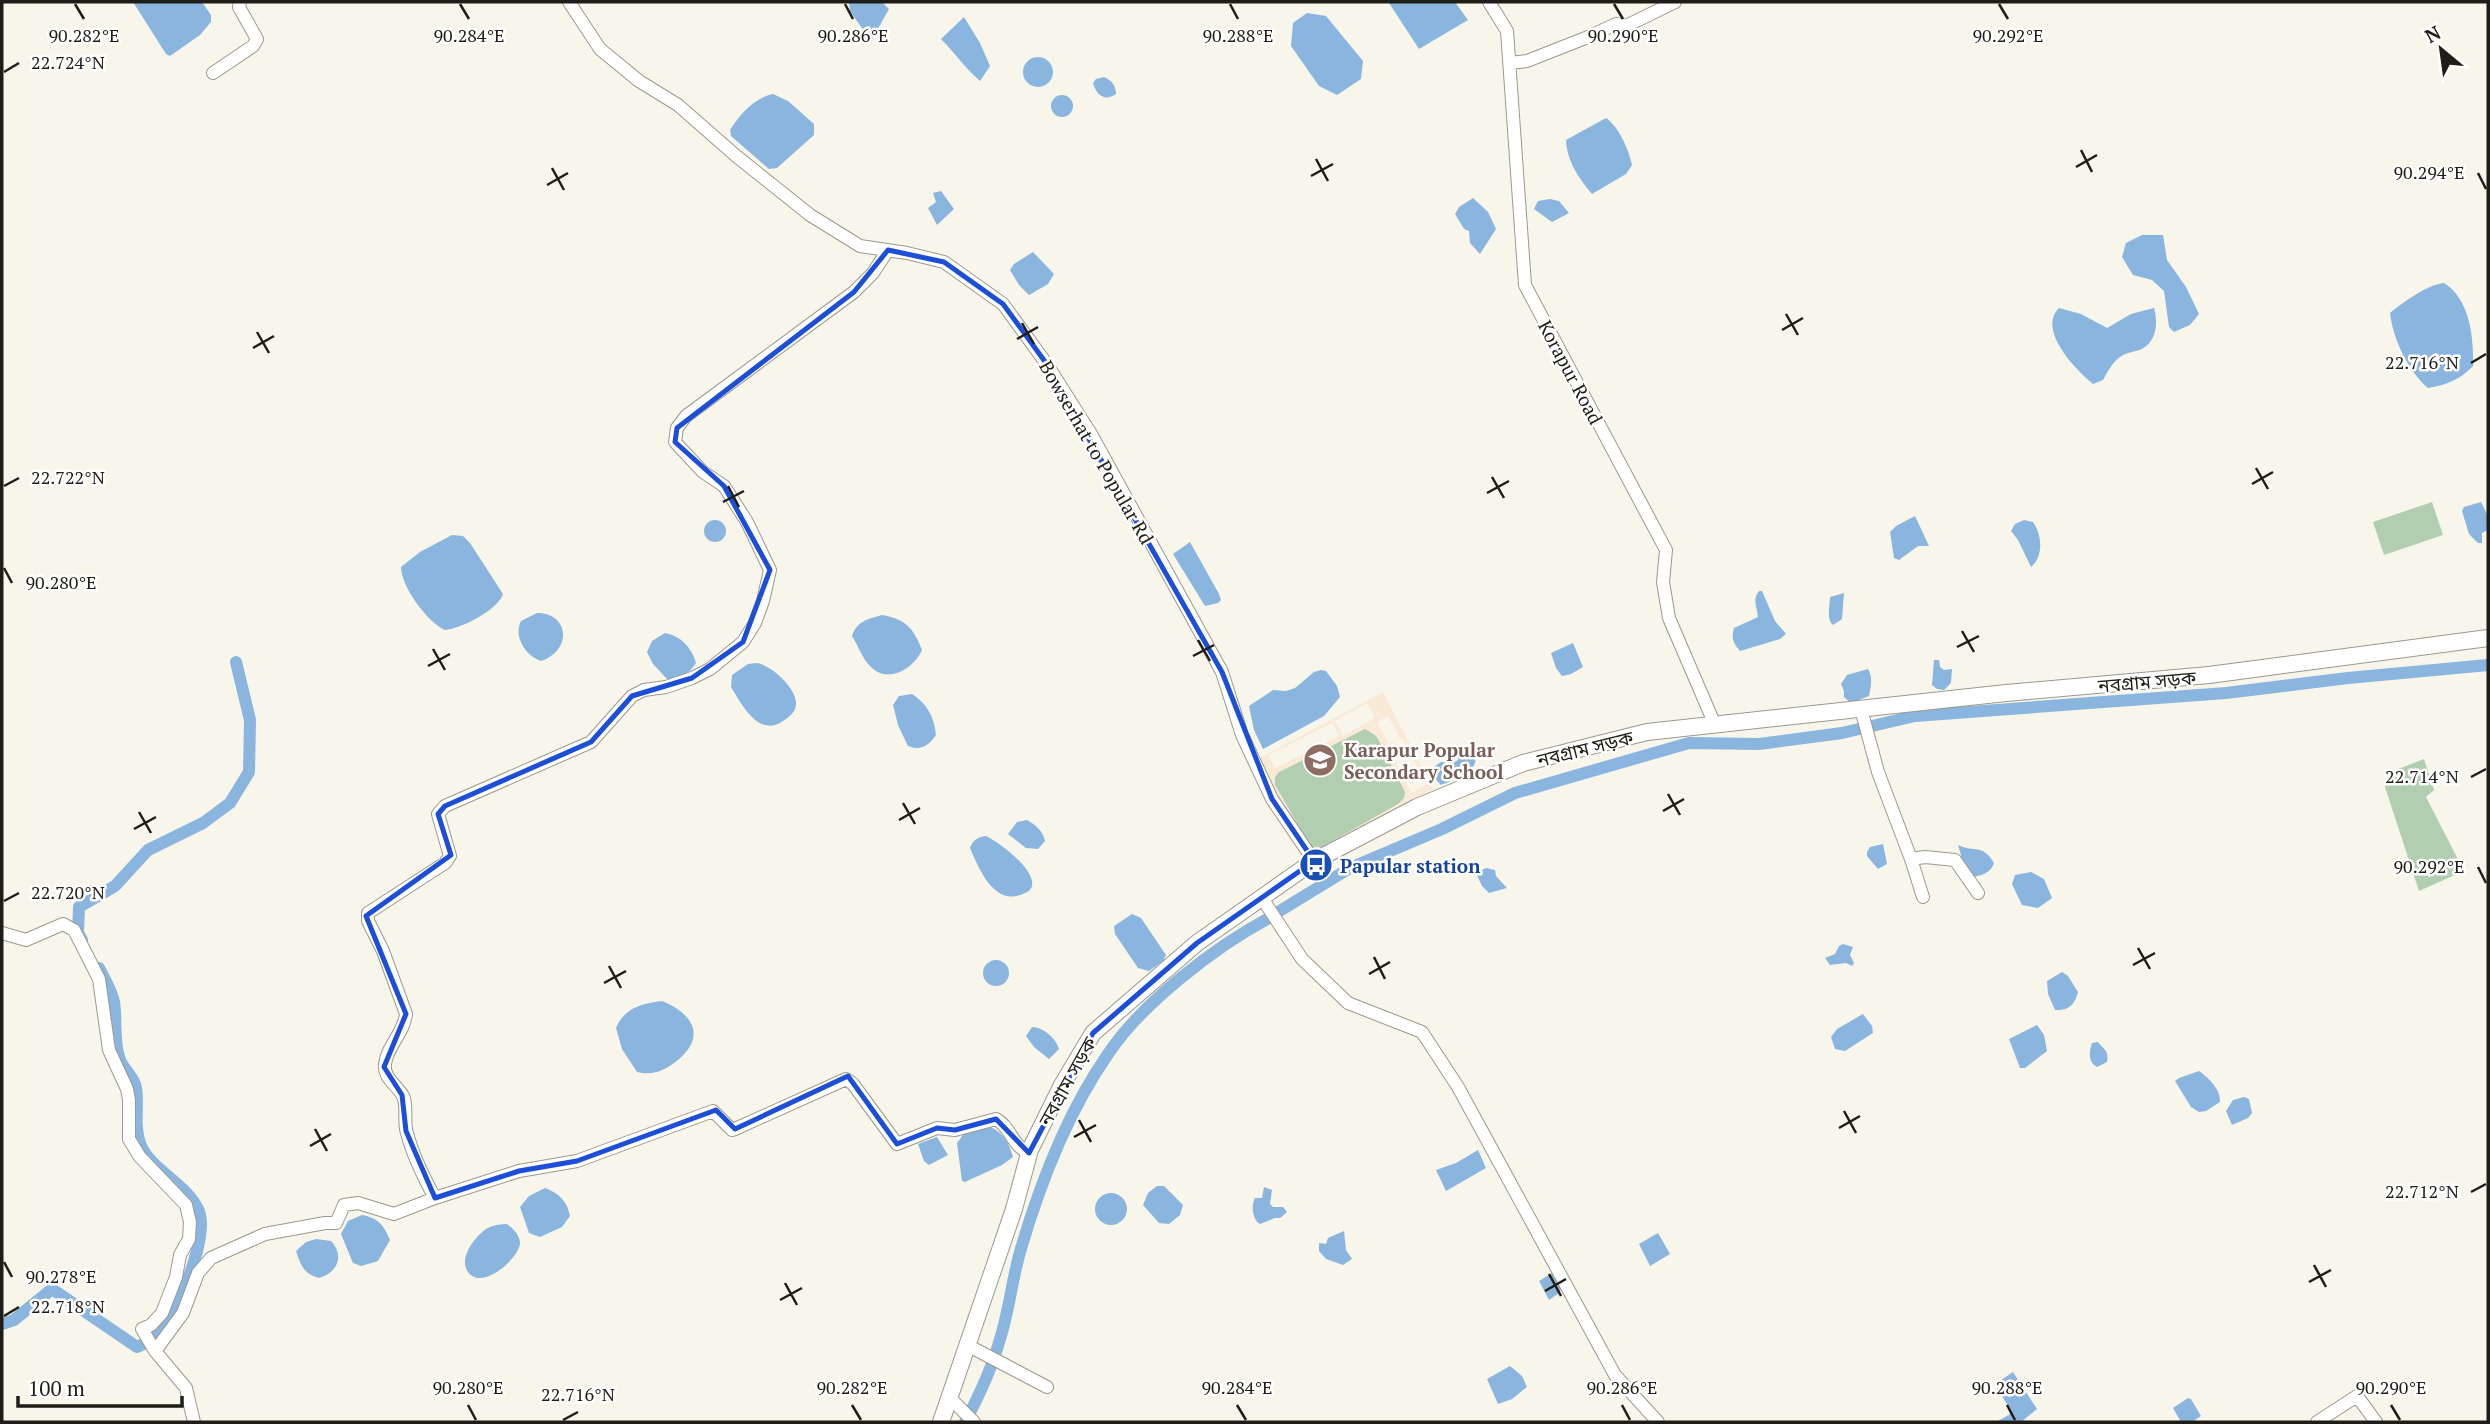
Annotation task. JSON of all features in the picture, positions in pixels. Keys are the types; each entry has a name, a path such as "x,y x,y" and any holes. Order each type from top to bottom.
{"main road":[{"name":"নবগ্রাম সড়ক","path":"941,1422 1014,1209 1029,1153 1062,1085 1093,1033 1197,943 1314,861 1417,807 1523,763 1647,732 2209,675 2488,638"}],"street":[{"path":"213,73 253,46 257,39 239,7 240,2"},
{"name":"Bowserhat to Popular Rd","path":"569,2 600,49 639,81 678,105 810,215 860,246 944,262 1003,304 1046,363 1091,434 1222,672 1242,735 1272,799 1314,861"},
{"name":"Korapur Road","path":"1489,2 1507,31 1525,285 1666,550 1663,582 1669,618 1715,725"},
{"path":"1510,63 1527,61 1616,24 1626,26 1675,2"},
{"path":"435,1198 422,1175 406,1131 406,1104 384,1067 387,1055 405,1023 406,1014 383,951 368,922 368,912 445,863 450,856 438,814 445,806 591,743 632,696 644,690 666,687 692,678 710,669 743,642 755,623 770,570 747,522 724,486 703,472 675,442 677,428 686,416 854,292 873,272 888,250"},
{"path":"1861,709 1878,772 1912,859 1923,897"},
{"path":"1912,859 1925,857 1955,860 1978,893"},
{"path":"1262,898 1302,959 1348,1003 1422,1032 1458,1087 1615,1376 1658,1422"},
{"path":"2,933 26,940 63,924 74,930 99,979 109,1050 127,1089 129,1139 140,1157 186,1205 190,1222 189,1239 180,1255 176,1278 162,1313 151,1325 142,1329 155,1351 186,1388 194,1422"},
{"path":"155,1351 183,1313 198,1273 211,1258 265,1234 336,1223 344,1205 358,1203 394,1214 519,1171 577,1161 713,1111 732,1130 846,1079 853,1084 892,1141 897,1144 937,1128 955,1130 996,1118 1004,1123 1017,1146 1029,1153"},
{"path":"967,1345 1047,1387"},
{"path":"2317,1422 2357,1396 2376,1422"},
{"path":"949,1397 974,1422"}],"highlighted area":[{"path":"888,250 944,262 1003,304 1046,363 1222,672 1272,799 1314,861 1197,943 1093,1033 1029,1153 996,1119 955,1130 937,1128 897,1144 848,1076 735,1129 716,1110 577,1161 519,1171 435,1198 406,1131 402,1095 384,1067 406,1014 366,916 451,855 438,814 445,806 591,742 632,696 692,678 743,642 770,570 724,486 675,442 677,428 854,292"}],"shaded area":[{"path":"1383,692 1433,789 1312,854 1256,760","holes":["1367,703 1375,718 1343,736 1335,721","1388,716 1400,738 1389,744 1377,722","1332,723 1339,736 1275,768 1269,755","1365,729 1404,797 1398,804 1322,847 1311,847 1275,785 1275,777 1279,772","1402,738 1427,784 1412,793 1387,746"]}],"green space":[{"path":"2432,502 2443,535 2384,555 2373,522"},
{"path":"1365,729 1378,739 1405,792 1404,798 1322,847 1311,847 1275,785 1275,777 1279,772"},
{"path":"2424,759 2434,790 2426,797 2464,871 2419,891 2385,787 2393,771"}],"water":[{"path":"133,2 202,2 211,15 211,22 200,35 170,56 166,54"},
{"path":"849,2 882,2 889,9 871,41 850,11"},
{"path":"1455,2 1468,20 1419,49 1389,3"},
{"path":"1307,13 1326,16 1363,61 1361,79 1337,95 1319,86 1291,46 1293,23"},
{"path":"964,17 990,66 980,81 941,39"},
{"path":"1038,57 1048,62 1053,72 1048,82 1038,87 1028,82 1023,72 1028,62"},
{"path":"1104,77 1111,81 1116,94 1105,97 1094,87 1096,79"},
{"path":"773,94 788,101 814,124 814,135 777,168 769,169 731,136 730,130 748,108"},
{"path":"1062,95 1070,98 1073,106 1070,114 1062,117 1054,114 1051,106 1054,98"},
{"path":"1606,118 1623,139 1632,165 1626,174 1592,194 1571,163 1566,140"},
{"path":"941,191 954,209 937,225 928,208 936,202 933,193"},
{"path":"1473,198 1488,212 1496,229 1480,254 1470,243 1469,231 1464,229 1455,214 1459,207"},
{"path":"1538,201 1559,201 1569,213 1552,222 1534,209"},
{"path":"2142,235 2163,235 2167,260 2186,287 2199,314 2190,325 2174,332 2169,327 2164,291 2152,280 2133,275 2122,257 2126,243"},
{"path":"1033,252 1054,274 1048,284 1029,295 1010,270 1014,264"},
{"path":"2444,283 2460,299 2469,320 2473,366 2453,381 2428,388 2414,373 2403,354 2394,333 2390,313 2423,290"},
{"path":"2059,308 2081,314 2107,328 2131,314 2154,308 2155,331 2147,346 2120,357 2103,380 2093,384 2077,369 2055,338 2053,317"},
{"path":"2481,502 2488,516 2488,530 2482,533 2482,543 2478,543 2469,534 2462,511 2464,507"},
{"path":"1915,516 1929,546 1918,546 1899,560 1894,558 1890,532"},
{"path":"715,520 723,523 726,531 723,539 715,542 707,539 704,531 707,523"},
{"path":"2024,520 2033,522 2040,539 2040,551 2031,567 2011,531 2015,524"},
{"path":"452,535 463,536 470,543 503,594 495,606 478,617 445,630 416,603 405,584 401,567 420,552"},
{"path":"1190,542 1219,594 1221,600 1218,603 1205,606 1173,554"},
{"path":"1759,591 1762,591 1775,621 1786,634 1780,639 1740,651 1733,640 1734,628 1758,617 1755,600"},
{"path":"1844,593 1842,619 1833,625 1829,616 1830,597"},
{"path":"537,613 556,619 563,633 558,649 541,661 530,655 522,645 519,633 521,621"},
{"path":"882,615 907,625 922,650 906,669 891,674 883,674 869,665 852,636 860,624"},
{"path":"665,633 685,644 696,663 680,678 668,680 653,664 647,652 652,641"},
{"path":"1573,643 1583,667 1562,676 1551,653"},
{"path":"1934,660 1939,660 1940,667 1944,670 1952,669 1951,683 1944,690 1932,685"},
{"path":"757,663 782,678 795,698 796,707 793,712 774,725 766,725 752,717 731,687 732,675 748,664"},
{"path":"1868,669 1871,679 1869,696 1851,703 1844,697 1841,684 1847,675"},
{"path":"1326,671 1337,686 1340,697 1324,716 1263,749 1254,730 1249,706 1273,690 1286,691 1295,688 1314,672"},
{"path":"912,694 929,711 935,728 936,735 920,748 908,746 898,725 893,705 899,696"},
{"path":"1460,751 1473,751 1475,763 1472,769 1461,777 1441,785 1428,771 1441,762 1453,763 1458,760"},
{"path":"1027,820 1039,829 1044,837 1045,841 1038,849 1026,848 1008,834 1017,822"},
{"path":"986,836 1006,849 1026,868 1032,881 1032,887 1028,891 1005,896 990,885 970,848 976,839"},
{"path":"1883,844 1887,864 1878,869 1867,856 1867,852 1870,847"},
{"path":"1958,845 1986,853 1994,863 1993,866 1985,873 1971,877 1959,863 1961,855"},
{"path":"1486,868 1495,870 1496,876 1507,888 1489,893 1476,873"},
{"path":"2031,872 2044,879 2052,898 2038,908 2022,905 2012,884 2015,875"},
{"path":"1132,914 1141,918 1166,955 1163,961 1149,971 1138,968 1115,934 1114,926"},
{"path":"1843,944 1853,947 1850,955 1854,963 1852,966 1846,963 1830,965 1825,958 1835,954"},
{"path":"996,960 1005,964 1009,973 1005,982 996,986 987,982 983,973 987,964"},
{"path":"2062,972 2068,976 2078,992 2070,1006 2055,1010 2048,994 2047,981"},
{"path":"662,1001 688,1019 694,1034 692,1042 678,1060 664,1069 654,1073 637,1072 622,1049 616,1028 629,1011 648,1003"},
{"path":"1863,1014 1872,1026 1873,1033 1845,1051 1835,1049 1831,1037 1837,1029"},
{"path":"2037,1025 2044,1035 2047,1051 2025,1068 2020,1068 2009,1039"},
{"path":"1032,1027 1045,1031 1057,1045 1059,1049 1049,1059 1034,1047 1026,1036"},
{"path":"2098,1042 2106,1050 2107,1062 2097,1067 2091,1060 2090,1053 2092,1043"},
{"path":"2199,1071 2216,1089 2220,1102 2206,1111 2199,1112 2191,1107 2175,1081"},
{"path":"2244,1097 2249,1099 2252,1113 2248,1118 2232,1125 2226,1111 2233,1100"},
{"path":"983,1125 1003,1136 1013,1157 1002,1165 962,1181 957,1143 963,1135"},
{"path":"937,1137 948,1155 929,1165 924,1161 918,1144"},
{"path":"1478,1150 1486,1168 1446,1191 1436,1170 1456,1163"},
{"path":"1157,1186 1164,1186 1183,1205 1180,1215 1169,1224 1159,1223 1143,1205 1148,1193"},
{"path":"1264,1187 1272,1190 1270,1204 1273,1207 1283,1207 1287,1212 1280,1218 1260,1224 1254,1215 1253,1204 1255,1198 1262,1198"},
{"path":"545,1188 561,1198 570,1216 562,1227 540,1237 529,1233 520,1207 529,1196"},
{"path":"1111,1193 1122,1198 1127,1209 1122,1220 1111,1225 1100,1220 1095,1209 1100,1198"},
{"path":"362,1215 380,1223 390,1240 378,1261 361,1266 353,1263 341,1234 348,1221"},
{"path":"507,1224 519,1239 519,1248 500,1270 482,1278 474,1277 465,1266 469,1248 486,1229"},
{"path":"1344,1231 1346,1250 1352,1259 1343,1265 1326,1259 1319,1251 1319,1243 1326,1244 1328,1238"},
{"path":"1658,1233 1670,1254 1650,1266 1639,1244"},
{"path":"316,1239 331,1241 338,1252 334,1268 319,1278 304,1269 296,1251 306,1242"},
{"path":"1552,1273 1561,1289 1549,1300 1539,1281"},
{"path":"1510,1366 1522,1376 1527,1387 1512,1399 1498,1404 1487,1379"},
{"path":"2013,1372 2037,1409 2021,1422 1996,1422 2009,1415 2011,1410 1997,1389 1998,1382"},
{"path":"2188,1398 2201,1416 2192,1422 2181,1422 2173,1408"}],"waterway":[{"path":"82,940 78,933 79,907 115,886 148,850 203,823 230,803 249,772 250,720 236,662"},
{"path":"1278,912 1350,868 1442,829 1515,793 1689,743 1759,744 1842,733 1915,716 2226,693 2488,665"},
{"path":"965,1422 997,1350 1020,1252 1036,1200 1067,1124 1093,1077 1122,1035 1160,996 1203,960 1269,918"},
{"path":"2,1324 14,1320 52,1289 137,1347 156,1337 164,1327 182,1295 196,1255 201,1221 198,1209 185,1192 146,1155 141,1146 137,1131 135,1084 118,1053 114,1002 99,968"}],"place":[{"name":"Karapur Popular Secondary School","path":"1320,760"},
{"name":"Papular station","path":"1316,865"}]}
